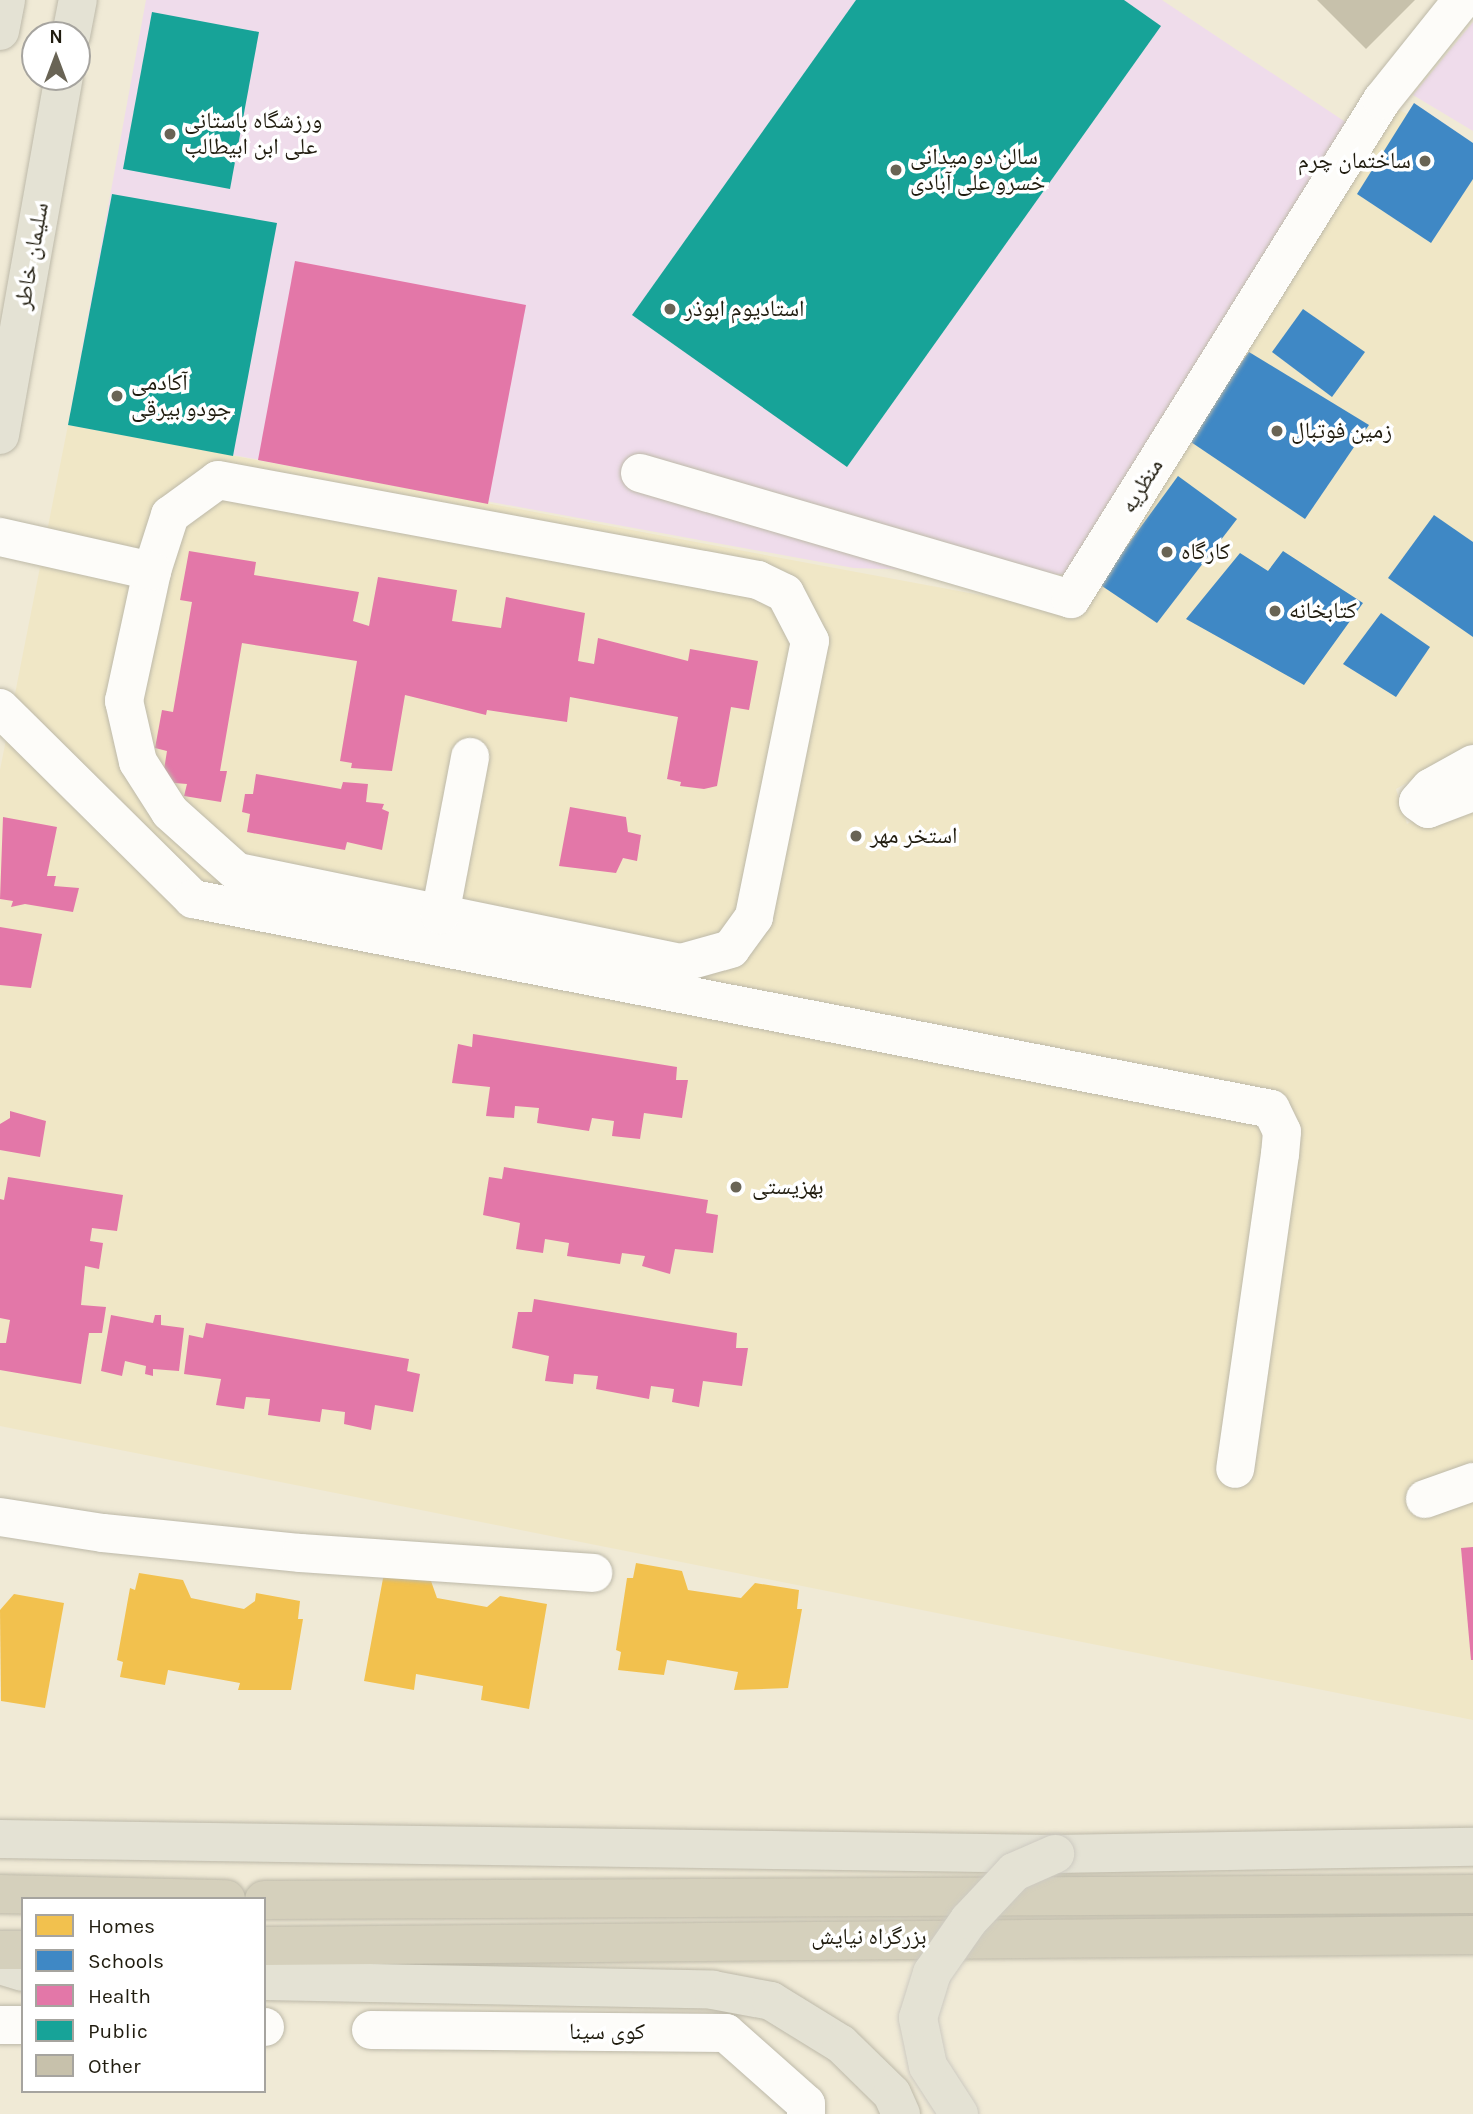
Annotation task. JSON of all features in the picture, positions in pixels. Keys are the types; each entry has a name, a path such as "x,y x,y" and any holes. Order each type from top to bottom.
{"highway":[{"path":"0,1894 136,1897"},
{"name":"بزرگراه نیایش","path":"266,1900 1473,1894"},
{"name":"بزرگراه نیایش","path":"266,1946 1473,1935"},
{"path":"0,1950 21,1950"}],"main road":[{"path":"0,31 6,0"},
{"path":"74,21 78,0"},
{"name":"سلیمان خاطر","path":"0,435 61,91"},
{"path":"0,1839 1055,1854 1473,1847"},
{"path":"959,2114 928,2066 918,2018 932,1973 969,1920 1014,1872 1055,1854"},
{"path":"0,1965 21,1971"},
{"path":"266,1981 713,1990 772,2001 841,2044 892,2094 901,2114"}],"street":[{"name":"منظریه","path":"640,473 1071,599 1382,100 1462,0"},
{"path":"218,480 758,580 785,593 810,641 754,917 731,949 681,963 237,873 170,812 138,762 124,701 152,571 170,516 218,480"},
{"path":"0,537 152,571"},
{"path":"0,708 193,899 1271,1109 1282,1132 1280,1154 1235,1469"},
{"path":"440,915 470,757"},
{"path":"1473,764 1430,788 1418,802 1428,809 1473,792"},
{"path":"1425,1499 1473,1482"},
{"path":"0,1517 103,1533 301,1553 593,1573"},
{"path":"0,2025 21,2025"},
{"name":"کوی سینا","path":"371,2030 726,2033 806,2104 806,2114"}],"shaded area":[{"name":"استادیوم ابوذر","path":"146,0 1162,0 1362,133 1079,575 854,568 68,425"},
{"path":"1473,22 1473,131 1413,95"},
{"name":"بهزیستی","path":"1398,109 1473,151 1473,744 1396,789 1407,824 1473,788 1473,1720 0,1426 0,770 68,425 1071,612"}],"building: Homes":[{"path":"636,1563 682,1571 688,1590 741,1598 755,1583 799,1590 797,1609 802,1609 788,1688 734,1690 738,1672 667,1660 664,1675 618,1670 621,1652 616,1650 627,1578 633,1578"},
{"path":"139,1573 183,1580 191,1598 244,1609 255,1601 256,1593 300,1601 298,1619 303,1619 291,1690 238,1690 240,1683 168,1670 165,1685 120,1677 123,1662 117,1660 130,1588 135,1590"},
{"path":"384,1573 431,1581 437,1598 487,1607 500,1596 547,1604 529,1709 481,1700 483,1686 416,1674 414,1690 364,1681"},
{"path":"14,1594 64,1603 45,1708 1,1701 0,1610"}],"building: Schools":[{"name":"ساختمان چرم","path":"1414,103 1473,143 1473,179 1431,243 1357,194"},
{"path":"1303,309 1365,352 1332,397 1272,352"},
{"name":"زمین فوتبال","path":"1249,352 1369,425 1305,519 1185,438"},
{"name":"کارگاه","path":"1178,476 1237,519 1157,623 1099,584"},
{"path":"1434,515 1473,542 1473,637 1388,578"},
{"name":"کتابخانه","path":"1283,551 1363,603 1304,685 1186,619 1240,553 1268,571"},
{"path":"1381,613 1430,647 1396,697 1343,664"}],"building: Health":[{"path":"295,261 526,305 488,504 258,460"},
{"path":"189,551 256,562 254,575 359,592 353,621 369,626 378,577 457,590 452,621 501,628 506,597 585,613 578,661 594,664 598,638 688,661 690,649 758,661 749,710 731,707 717,786 704,789 680,786 681,782 667,779 678,717 570,697 567,722 487,710 486,715 405,695 392,771 351,768 352,763 340,761 357,661 242,643 220,771 227,771 221,802 184,796 187,784 162,782 167,751 155,748 162,710 173,712 192,602 180,600"},
{"path":"256,774 341,789 343,782 368,784 366,802 384,804 382,809 389,812 382,850 347,842 345,850 247,832 250,814 242,812 245,794 253,794"},
{"path":"570,807 626,817 628,832 641,835 637,861 623,858 616,873 559,866"},
{"path":"3,817 57,827 47,876 56,876 54,886 79,888 73,912 25,904 11,907 13,901 0,899"},
{"path":"0,927 42,934 31,988 0,985"},
{"path":"473,1034 677,1067 676,1080 688,1080 682,1118 644,1113 640,1139 612,1136 614,1121 592,1118 589,1131 537,1123 539,1108 515,1106 514,1118 486,1116 490,1087 452,1083 458,1044 472,1047"},
{"path":"10,1111 46,1121 40,1157 0,1150 0,1124 10,1118"},
{"path":"504,1167 708,1200 706,1213 718,1215 713,1253 675,1249 670,1274 642,1266 645,1256 622,1253 620,1264 567,1256 569,1243 545,1239 543,1253 516,1249 520,1223 483,1215 489,1177 502,1179"},
{"path":"8,1177 123,1195 117,1231 92,1228 90,1241 103,1243 99,1269 85,1266 81,1305 106,1307 102,1333 89,1333 81,1384 0,1370 0,1343 6,1343 10,1320 0,1318 0,1199 4,1200"},
{"path":"534,1299 737,1333 736,1348 748,1348 742,1386 703,1381 699,1407 672,1402 674,1389 651,1386 649,1399 596,1389 598,1376 574,1374 573,1384 545,1381 549,1356 512,1348 518,1312 532,1312"},
{"path":"111,1315 153,1323 155,1315 161,1315 161,1325 184,1328 179,1371 153,1369 153,1376 145,1374 146,1366 125,1361 122,1376 101,1371"},
{"path":"206,1323 409,1359 407,1371 420,1374 413,1412 375,1405 371,1430 344,1424 345,1412 322,1409 320,1422 268,1415 270,1399 246,1397 244,1409 216,1405 221,1379 184,1374 189,1335 203,1338"},
{"path":"1473,1547 1473,1660 1471,1660 1461,1548"}],"building: Public":[{"name":"سالن دو میدانی خسرو علی آبادی","path":"856,0 1124,0 1161,26 847,467 632,315"},
{"path":"152,12 259,32 230,189 123,169"},
{"path":"112,194 277,223 233,456 68,425"}],"building: Other":[{"path":"1317,0 1415,0 1366,49"}],"place":[{"name":"ورزشگاه باستانی علی ابن ابیطالب","path":"170,134"},
{"name":"ساختمان چرم","path":"1425,161"},
{"name":"سالن دو میدانی خسرو علی آبادی","path":"896,170"},
{"name":"استادیوم ابوذر","path":"670,309"},
{"name":"آکادمی جودو بیرقی","path":"117,396"},
{"name":"زمین فوتبال","path":"1277,431"},
{"name":"کارگاه","path":"1167,552"},
{"name":"کتابخانه","path":"1275,611"},
{"name":"استخر مهر","path":"856,836"},
{"name":"بهزیستی","path":"736,1187"}]}
